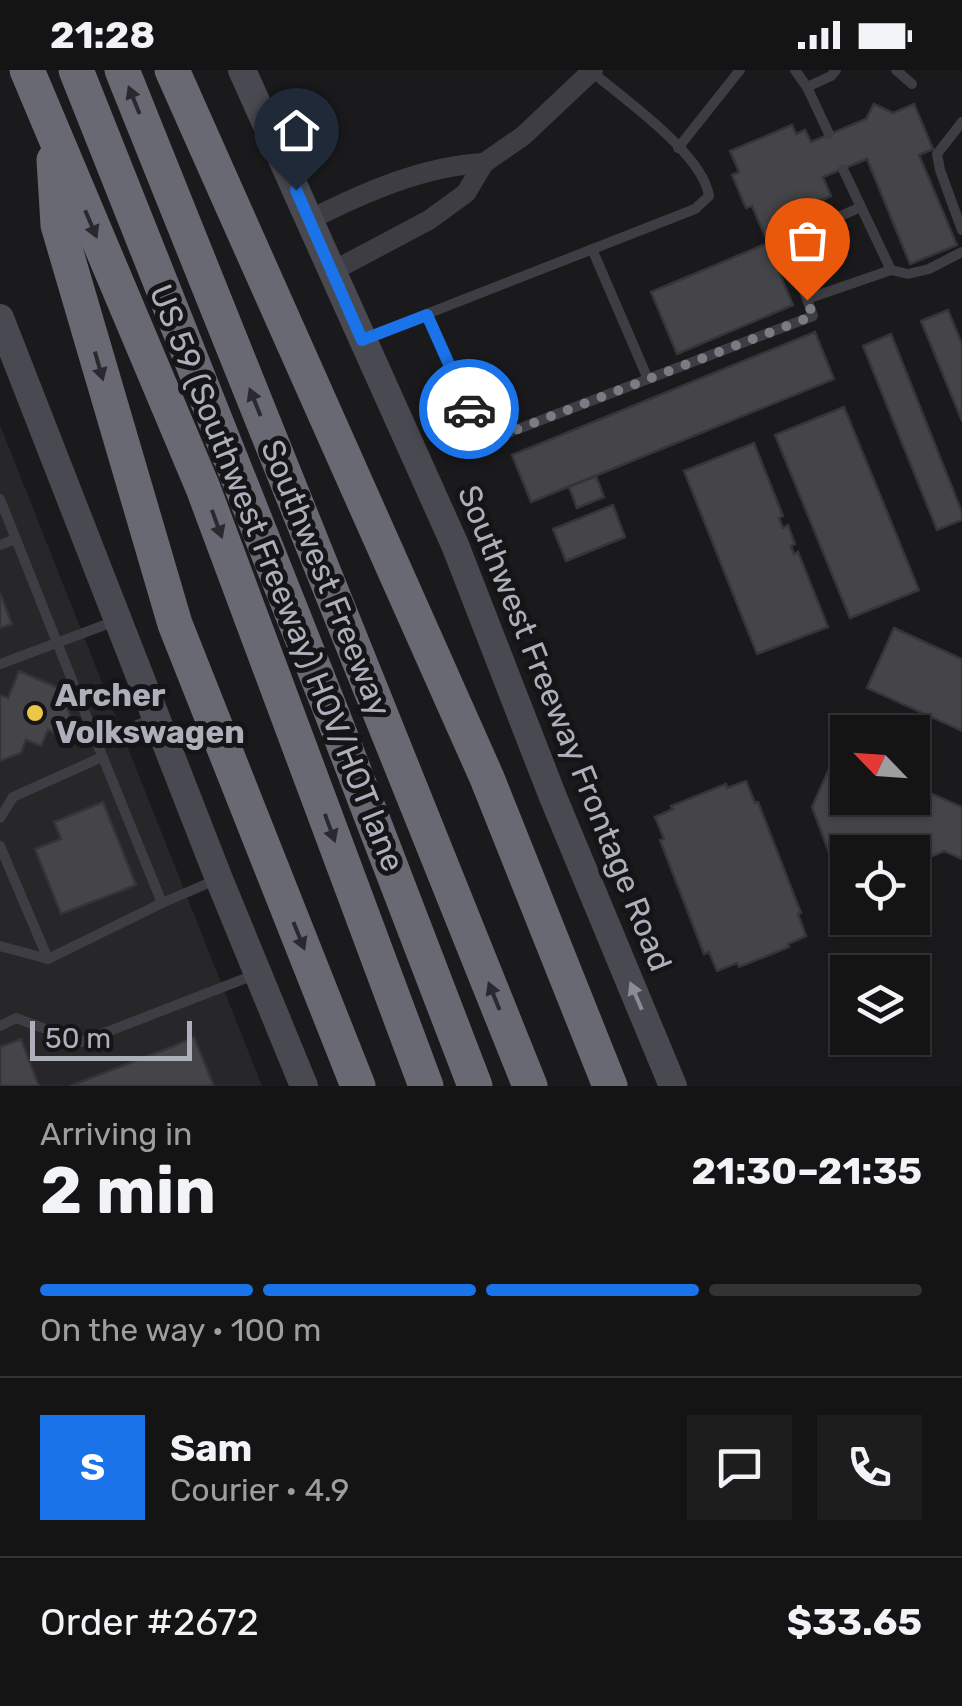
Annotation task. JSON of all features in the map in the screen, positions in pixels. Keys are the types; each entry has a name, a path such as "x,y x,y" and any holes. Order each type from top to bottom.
{"highway":[{"path":"26,70 203,488 426,1086"},
{"name":"US 59 (Southwest Freeway) HOV/HOT lane","path":"76,70 475,1086"},
{"name":"Southwest Freeway","path":"122,70 530,1086"},
{"path":"172,70 482,765 610,1086"},
{"path":"52,134 58,225 175,624 358,1086"},
{"path":"482,765 523,839 626,1086"}],"main road":[{"name":"Southwest Freeway Frontage Road","path":"242,70 456,545 553,798 674,1086"},
{"path":"0,318 304,1086"}],"street":[{"path":"331,272 430,220 466,193 484,163 524,136 592,71"},
{"path":"309,220 354,198 448,165 484,163"}],"lane":[{"path":"678,148 740,70"},
{"path":"795,70 829,134"},
{"path":"807,88 836,70"},
{"path":"896,70 912,84"},
{"path":"362,340 695,209 709,196 707,184 678,148 592,71"},
{"path":"960,128 937,154 962,230"},
{"path":"843,169 890,270"},
{"path":"427,315 484,442 813,316 794,266 815,228 860,208"},
{"path":"592,249 648,379"},
{"path":"807,300 890,270 908,274 930,269 962,252"},
{"path":"0,499 162,903"},
{"path":"0,544 16,539"},
{"path":"0,664 118,619"},
{"path":"97,743 156,716"},
{"path":"0,818 13,797 102,757"},
{"path":"0,846 48,959"},
{"path":"0,946 48,959 220,879"},
{"path":"0,1026 16,1018 82,1042 259,972"}],"shaded area":[{"path":"0,425 262,1086 0,1086"}],"building":[{"path":"874,104 893,113 914,104 933,149 919,155 957,245 910,264 867,159 823,177 831,196 785,216 798,247 773,257 793,305 677,354 651,292 768,243 752,206 746,208 732,175 739,172 730,151 792,125 796,134 805,130 811,142 866,119"},
{"path":"948,310 962,344 962,421 921,321"},
{"path":"815,332 834,379 531,502 512,455"},
{"path":"891,334 962,512 962,520 937,530 863,346"},
{"path":"844,407 919,590 850,618 775,435"},
{"path":"754,443 783,516 779,518 783,528 788,525 795,544 791,546 794,554 798,552 828,627 757,654 684,471"},
{"path":"596,476 604,497 577,508 569,487"},
{"path":"613,505 625,537 566,561 553,529"},
{"path":"0,593 12,624 0,628"},
{"path":"894,628 962,659 962,731 930,715 867,688"},
{"name":"Archer Volkswagen","path":"19,671 59,688 75,727 70,739 48,730 41,746 26,740 21,753 0,761 0,695 8,698"},
{"path":"830,767 830,815 930,815 930,793 962,807 962,859 944,851 930,857 930,835 830,835 830,855 812,807"},
{"path":"746,781 801,913 798,914 806,936 739,967 737,963 717,971 709,952 704,954 660,840 664,839 655,817 673,809 671,806 726,784 727,788"},
{"path":"103,802 136,885 61,914 35,849 61,839 54,822"},
{"path":"194,1037 214,1086 70,1086 174,1046"},
{"path":"21,1039 39,1086 0,1086 0,1047"}],"way so far":[{"path":"469,409 484,442 813,316 807,300"}],"place":[{"name":"Archer Volkswagen","path":"35,713"}],"route":[{"path":"296,190 362,340 427,315 469,409"}]}
